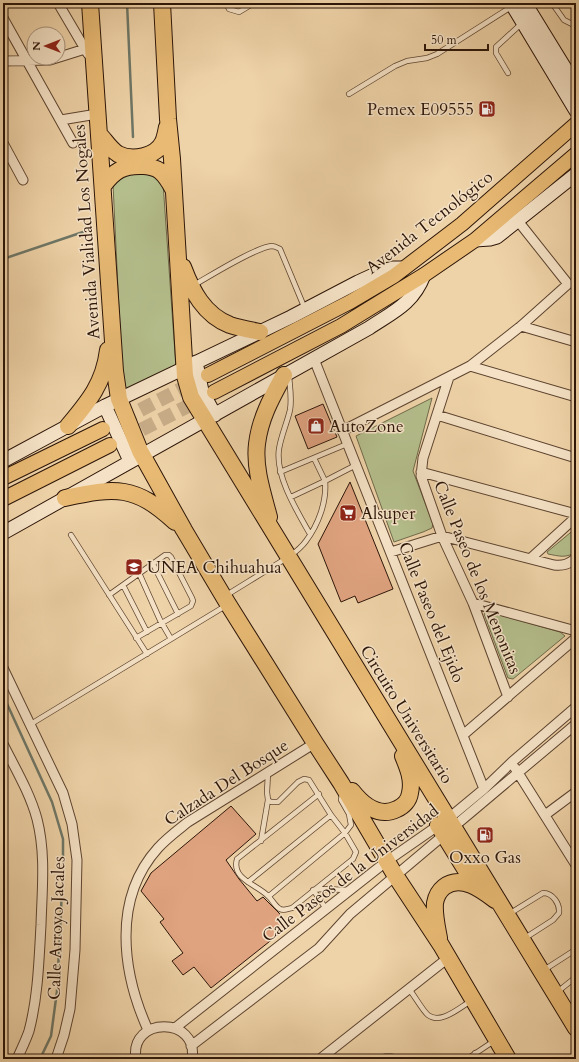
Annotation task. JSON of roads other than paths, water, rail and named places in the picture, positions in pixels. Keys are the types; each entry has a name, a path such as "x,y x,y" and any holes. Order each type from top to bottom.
{"highway":[{"name":"Avenida Vialidad Los Nogales","path":"90,3 89,56 99,134 115,371 112,403 136,457"},
{"path":"162,3 168,119 178,254 190,365 185,376 191,398 210,418"},
{"path":"99,134 113,150 120,155 131,157 146,156 156,151 163,143 168,119"},
{"path":"103,186 110,177 126,167 149,166 160,171 167,178 173,189"},
{"path":"178,254 191,287 207,312 229,324 260,332"},
{"path":"68,426 89,401 99,383 106,364 111,321"},
{"path":"272,530 258,465 257,444 260,426 268,406 286,373"},
{"name":"Circuito Universitario","path":"210,418 272,530 386,716 446,826 503,909 576,1028"},
{"path":"136,457 184,530 226,601 342,786 395,865"},
{"path":"65,498 96,491 117,490 133,494 147,500 164,511 184,530"},
{"path":"357,798 377,811 387,812 400,808 408,799 411,785 408,767 386,716"},
{"path":"342,786 349,788 357,798 444,951 508,1059"},
{"path":"446,826 467,872 481,889 503,909"},
{"path":"444,951 435,913 435,904 439,892 444,887 454,883 469,884 481,889"}],"main road":[{"path":"516,4 523,22 576,111"},
{"path":"516,4 576,86"},
{"name":"Avenida Tecnológico","path":"208,375 350,302 394,276 462,224 576,124"},
{"name":"Avenida Tecnológico","path":"214,392 341,326 424,275 475,240 576,154"},
{"path":"475,240 490,239 497,236 574,179"},
{"path":"3,461 112,403 260,332 382,271 393,268 404,268"},
{"path":"3,533 136,457 210,418 286,373 369,328 406,303 419,287 424,275"},
{"path":"3,478 103,429"},
{"path":"3,499 110,445"}],"street":[{"path":"58,3 89,56 66,58"},
{"path":"3,18 26,57"},
{"path":"3,61 26,60"},
{"path":"31,66 73,143"},
{"path":"61,120 97,114"},
{"path":"3,143 23,180"},
{"path":"342,431 470,366 572,285 518,221"},
{"path":"520,326 576,342"},
{"name":"Calle Paseo del Ejido","path":"314,359 484,788"},
{"path":"470,366 576,397"},
{"name":"Calle Paseo de los Menonitas","path":"449,377 423,458 421,472 442,536 473,603 508,697"},
{"path":"437,415 576,458"},
{"path":"421,472 576,516"},
{"path":"531,558 576,516"},
{"path":"391,552 442,536 562,566 569,564 576,558"},
{"path":"473,603 576,631"},
{"path":"463,735 576,638"},
{"name":"Calle Arroyo Jacales","path":"3,668 63,793 72,824 76,860 76,921 72,982 70,1009 64,1035 56,1059"},
{"name":"Calle Paseos de la Universidad","path":"191,1046 319,948 395,865 446,826 512,762 576,707"},
{"name":"Calle Paseos de la Universidad","path":"175,1028 350,890 395,865 519,773 576,724"},
{"name":"Calzada Del Bosque","path":"148,1030 140,1012 134,990 126,946 126,926 129,904 132,891 138,877 158,848 172,834 188,822 315,743"},
{"path":"3,744 37,818 42,845 43,871 40,941 35,1004 29,1032 17,1059"},
{"path":"512,762 576,865"},
{"path":"545,815 576,792"},
{"path":"320,1059 410,989 444,951"},
{"path":"136,1059 135,1054 141,1036 148,1030 162,1026 175,1028 186,1036 191,1046 192,1059"},
{"path":"384,1059 392,1059"}],"lane":[{"path":"226,3 229,9 239,12 254,3"},
{"path":"552,3 564,20 576,26"},
{"path":"349,94 395,66 407,61 427,58 437,54 516,4"},
{"path":"508,74 496,53 496,47 523,22"},
{"path":"191,287 256,251 271,246 280,249 305,309"},
{"path":"286,373 291,401 279,450 280,472 310,534"},
{"path":"280,472 347,444"},
{"path":"31,724 171,639 288,557 306,542 326,496 326,481 314,458"},
{"path":"291,497 356,465"},
{"path":"71,535 146,654"},
{"path":"109,596 165,555 169,555 193,601 191,606 136,638"},
{"path":"153,564 178,614"},
{"path":"139,573 162,624 171,639"},
{"path":"123,585 147,632"},
{"path":"261,841 268,800 266,792 268,772"},
{"path":"268,800 271,802 278,802 298,782 304,779 309,780 319,794 331,815 345,833 356,852 353,859 292,908 284,910 278,908 269,896 248,882 237,872 235,866 237,859 319,794"},
{"path":"269,896 345,833 351,825 349,814 341,800 342,786"},
{"path":"248,882 331,815"},
{"path":"313,890 350,890"},
{"path":"313,890 326,910"},
{"path":"503,909 543,893 550,893 558,904 560,909 556,917 522,940"},
{"path":"542,972 576,950"},
{"path":"555,994 576,977"},
{"path":"410,989 428,1015 435,1018 443,1018 473,999"},
{"path":"467,1059 496,1040"},
{"path":"475,1053 478,1059"}],"waterway":[{"path":"127,3 133,137"},
{"path":"3,259 83,232"},
{"path":"3,695 52,802 63,839 57,991 51,1036 40,1059"}],"tunnel":[{"path":"103,429 197,381"},
{"path":"123,439 204,398"}],"place":[{"name":"Pemex E09555","path":"487,109"},
{"name":"AutoZone","path":"316,426"},
{"name":"Alsuper","path":"348,513"},
{"name":"UNEA Chihuahua","path":"134,567"},
{"name":"Oxxo Gas","path":"485,835"}]}
